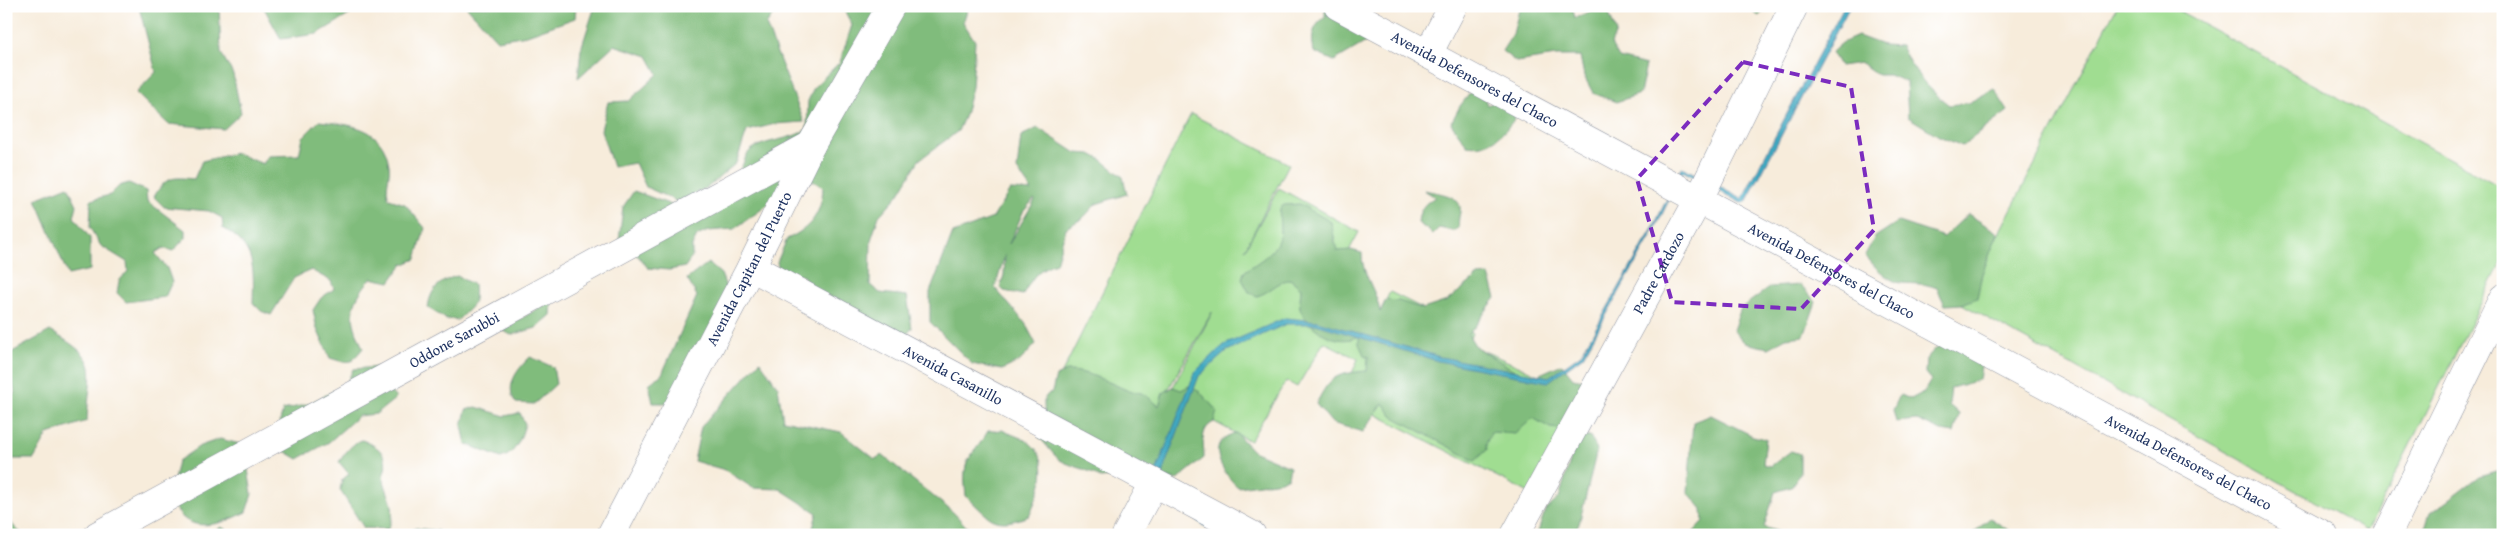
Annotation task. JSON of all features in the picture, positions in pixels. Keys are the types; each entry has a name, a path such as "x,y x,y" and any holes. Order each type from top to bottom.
{"street":[{"name":"Avenida Capitan del Puerto","path":"611,535 751,267 811,145 891,6"},
{"name":"Avenida Defensores del Chaco","path":"1338,6 2324,535"},
{"path":"1428,54 1453,6"},
{"name":"Padre Cardozo","path":"1515,535 1698,199 1794,6"},
{"name":"Oddone Sarubbi","path":"98,535 811,145"},
{"name":"Avenida Casanillo","path":"751,267 1252,535"},
{"path":"2387,535 2503,298"},
{"path":"1126,535 1154,483"}],"highlighted area":[{"path":"1743,62 1851,87 1874,230 1801,309 1672,302 1637,179"}],"green space":[{"path":"219,6 221,53 233,74 241,113 224,129 168,124 136,93 156,72 139,7"},
{"path":"263,6 360,6 354,12 317,34 281,39"},
{"path":"466,6 576,6 575,18 527,35 497,40"},
{"path":"595,6 779,6 766,25 804,122 775,124 747,131 736,163 708,187 678,202 646,187 635,163 613,167 601,130 608,102 629,101 658,74 648,56 614,45 578,78 581,49"},
{"path":"842,6 969,6 963,22 975,41 972,87 965,115 958,131 919,160 898,195 879,216 871,240 870,285 880,293 907,296 912,328 904,338 811,287 803,276 779,270 777,262 787,239 809,225 820,205 823,187 813,181 800,182 734,229 708,231 697,236 692,246 692,257 685,267 669,270 648,268 639,257 619,241 623,207 634,191 677,207 738,173 750,150 760,145 801,133 807,129 808,101 815,86 840,62 852,25"},
{"path":"1331,6 1365,28 1366,42 1334,61 1314,52 1313,42 1317,25 1325,17 1325,10"},
{"path":"1520,6 1572,6 1575,18 1595,10 1608,11 1616,32 1611,44 1619,58 1646,65 1640,94 1616,102 1593,93 1584,76 1580,56 1556,56 1516,62 1502,51 1513,34"},
{"path":"1744,6 1769,6 1759,16"},
{"path":"2117,6 2170,6 2503,188 2503,259 2367,531 1962,304"},
{"path":"1858,36 1883,45 1901,46 1910,64 1921,79 1949,105 1968,103 1994,89 2008,111 1962,146 1939,136 1908,117 1906,82 1889,75 1878,75 1861,63 1840,66 1832,52 1842,43"},
{"path":"1471,92 1485,99 1487,105 1498,101 1513,113 1515,118 1506,130 1495,139 1489,143 1475,146 1467,145 1451,123 1460,106"},
{"path":"1191,114 1289,164 1245,249 1279,188 1359,232 1319,307 1370,332 1390,292 1472,333 1468,344 1584,395 1529,493 1342,397 1358,359 1324,342 1297,387 1286,381 1250,441 1207,418 1173,483 1056,376 1062,373","holes":["1212,313 1155,421 1159,406"]},
{"path":"319,121 354,126 373,135 380,142 386,152 389,165 387,189 389,199 405,204 425,228 416,259 402,265 390,282 371,278 358,296 353,319 363,348 352,361 343,362 330,358 317,329 313,310 321,298 334,289 331,281 311,270 294,278 271,315 261,311 253,303 253,269 251,260 242,243 223,228 222,218 209,211 164,207 154,197 162,185 170,179 194,179 202,161 236,153 263,164 268,156 299,155 303,137"},
{"path":"1038,128 1076,153 1091,154 1102,160 1123,177 1127,194 1096,204 1083,218 1066,228 1056,263 1040,271 1023,295 1004,291 1000,287 1004,275 1005,255 995,288 1025,323 1036,344 1020,361 1002,370 972,364 930,322 930,292 953,233 993,218 1010,190 1032,191 1017,170 1021,136","holes":["1035,200 1009,244 1023,212"]},
{"path":"129,183 146,191 147,201 185,230 185,238 173,251 163,248 155,253 167,268 172,282 165,297 126,302 117,293 119,281 128,271 127,262 101,246 90,228 91,200 110,195 119,186"},
{"path":"68,186 77,205 74,217 90,238 90,270 68,275 36,199"},
{"path":"1424,190 1448,195 1457,201 1460,206 1459,228 1453,231 1439,228 1433,234 1418,223 1423,207 1435,197"},
{"path":"1300,204 1331,222 1337,251 1351,250 1362,253 1366,275 1376,296 1380,312 1386,300 1399,301 1423,309 1447,301 1478,276 1489,275 1496,298 1468,334 1476,347 1529,379 1562,364 1573,378 1584,380 1587,394 1560,429 1550,428 1533,418 1515,434 1491,432 1486,444 1487,450 1475,461 1392,416 1383,403 1363,432 1332,423 1316,404 1326,387 1335,378 1348,373 1367,371 1368,356 1365,357 1359,344 1359,336 1342,340 1333,338 1316,329 1309,323 1300,308 1301,288 1290,279 1257,296 1249,292 1242,279 1244,272 1276,246 1280,232 1280,208 1284,205"},
{"path":"1968,214 1998,233 1982,274 1977,298 1962,304 1945,305 1937,288 1933,286 1891,280 1865,255 1875,237 1898,222 1944,237"},
{"path":"708,263 721,274 728,292 679,403 653,403 649,384 662,374 697,296 687,279"},
{"path":"457,276 474,285 474,302 458,320 446,319 428,308 429,302 436,287"},
{"path":"1801,285 1816,302 1804,336 1786,338 1768,348 1745,343 1733,330 1741,308 1770,287"},
{"path":"552,300 551,315 536,328 511,335 502,330"},
{"path":"50,331 79,351 90,367 91,377 87,421 48,434 34,459 6,459 6,397 15,394 9,367 12,352"},
{"path":"1951,341 1981,366 1979,380 1951,388 1949,405 1959,414 1954,433 1941,431 1917,420 1896,422 1893,410 1900,395 1911,399 1924,392 1931,380 1925,373 1926,359 1936,348"},
{"path":"530,357 553,367 556,384 534,404 516,403 511,390 512,384 521,367"},
{"path":"760,361 778,387 783,420 841,432 875,459 882,455 954,513 974,535 814,535 813,528 817,513 780,489 753,488 725,470 694,461 701,427"},
{"path":"379,367 387,388 396,398 376,414 358,416 329,442 298,459 281,449 280,421 283,410 308,404 346,385 353,369"},
{"path":"1067,371 1090,375 1129,391 1141,393 1159,406 1163,393 1173,387 1181,390 1189,386 1200,392 1217,411 1214,422 1209,425 1204,433 1204,458 1177,480 1152,474 1100,478 1091,472 1060,460 1039,437 1045,417 1045,399 1052,392 1056,376"},
{"path":"476,407 505,416 520,413 525,424 520,440 511,453 501,458 466,444 462,426 466,410"},
{"path":"1711,415 1753,436 1766,439 1763,464 1771,466 1791,451 1800,454 1800,473 1791,487 1775,492 1764,527 1788,535 1691,535 1703,522 1702,509 1688,492 1693,422"},
{"path":"1002,430 1027,441 1036,449 1041,457 1043,467 1040,487 1029,516 1008,522 994,520 982,511 966,496 965,483 968,460 988,431"},
{"path":"1236,433 1253,451 1290,467 1288,477 1281,481 1238,487 1226,474 1219,458 1218,450 1220,443 1226,437"},
{"path":"1590,436 1597,450 1579,524 1573,535 1537,535 1545,511 1559,498 1572,455 1580,439"},
{"path":"220,439 244,445 252,494 246,512 228,520 208,525 190,522 182,517 174,503 174,484 178,461 200,446"},
{"path":"362,440 379,449 385,458 386,463 383,476 392,508 388,529 364,528 340,490 342,480 349,474 339,462 352,446"},
{"path":"2503,469 2503,535 2423,535 2430,513 2479,476"},
{"path":"6,516 16,529 24,535 6,535"},
{"path":"1990,518 2008,530 2004,535 1971,535"},
{"path":"221,527 236,535 211,535"},
{"path":"416,528 438,531 442,535 407,535"}],"water":[{"path":"1844,6 1850,6 1746,202 1741,203 1683,171 1654,231 1583,356 1548,382 1438,361 1316,324 1286,324 1227,351 1199,376 1165,465 1163,477 1233,535 1210,529 1199,522 1154,477 1195,372 1224,345 1285,318 1317,321 1440,357 1549,377 1581,354 1652,230 1682,167 1742,199"}]}
